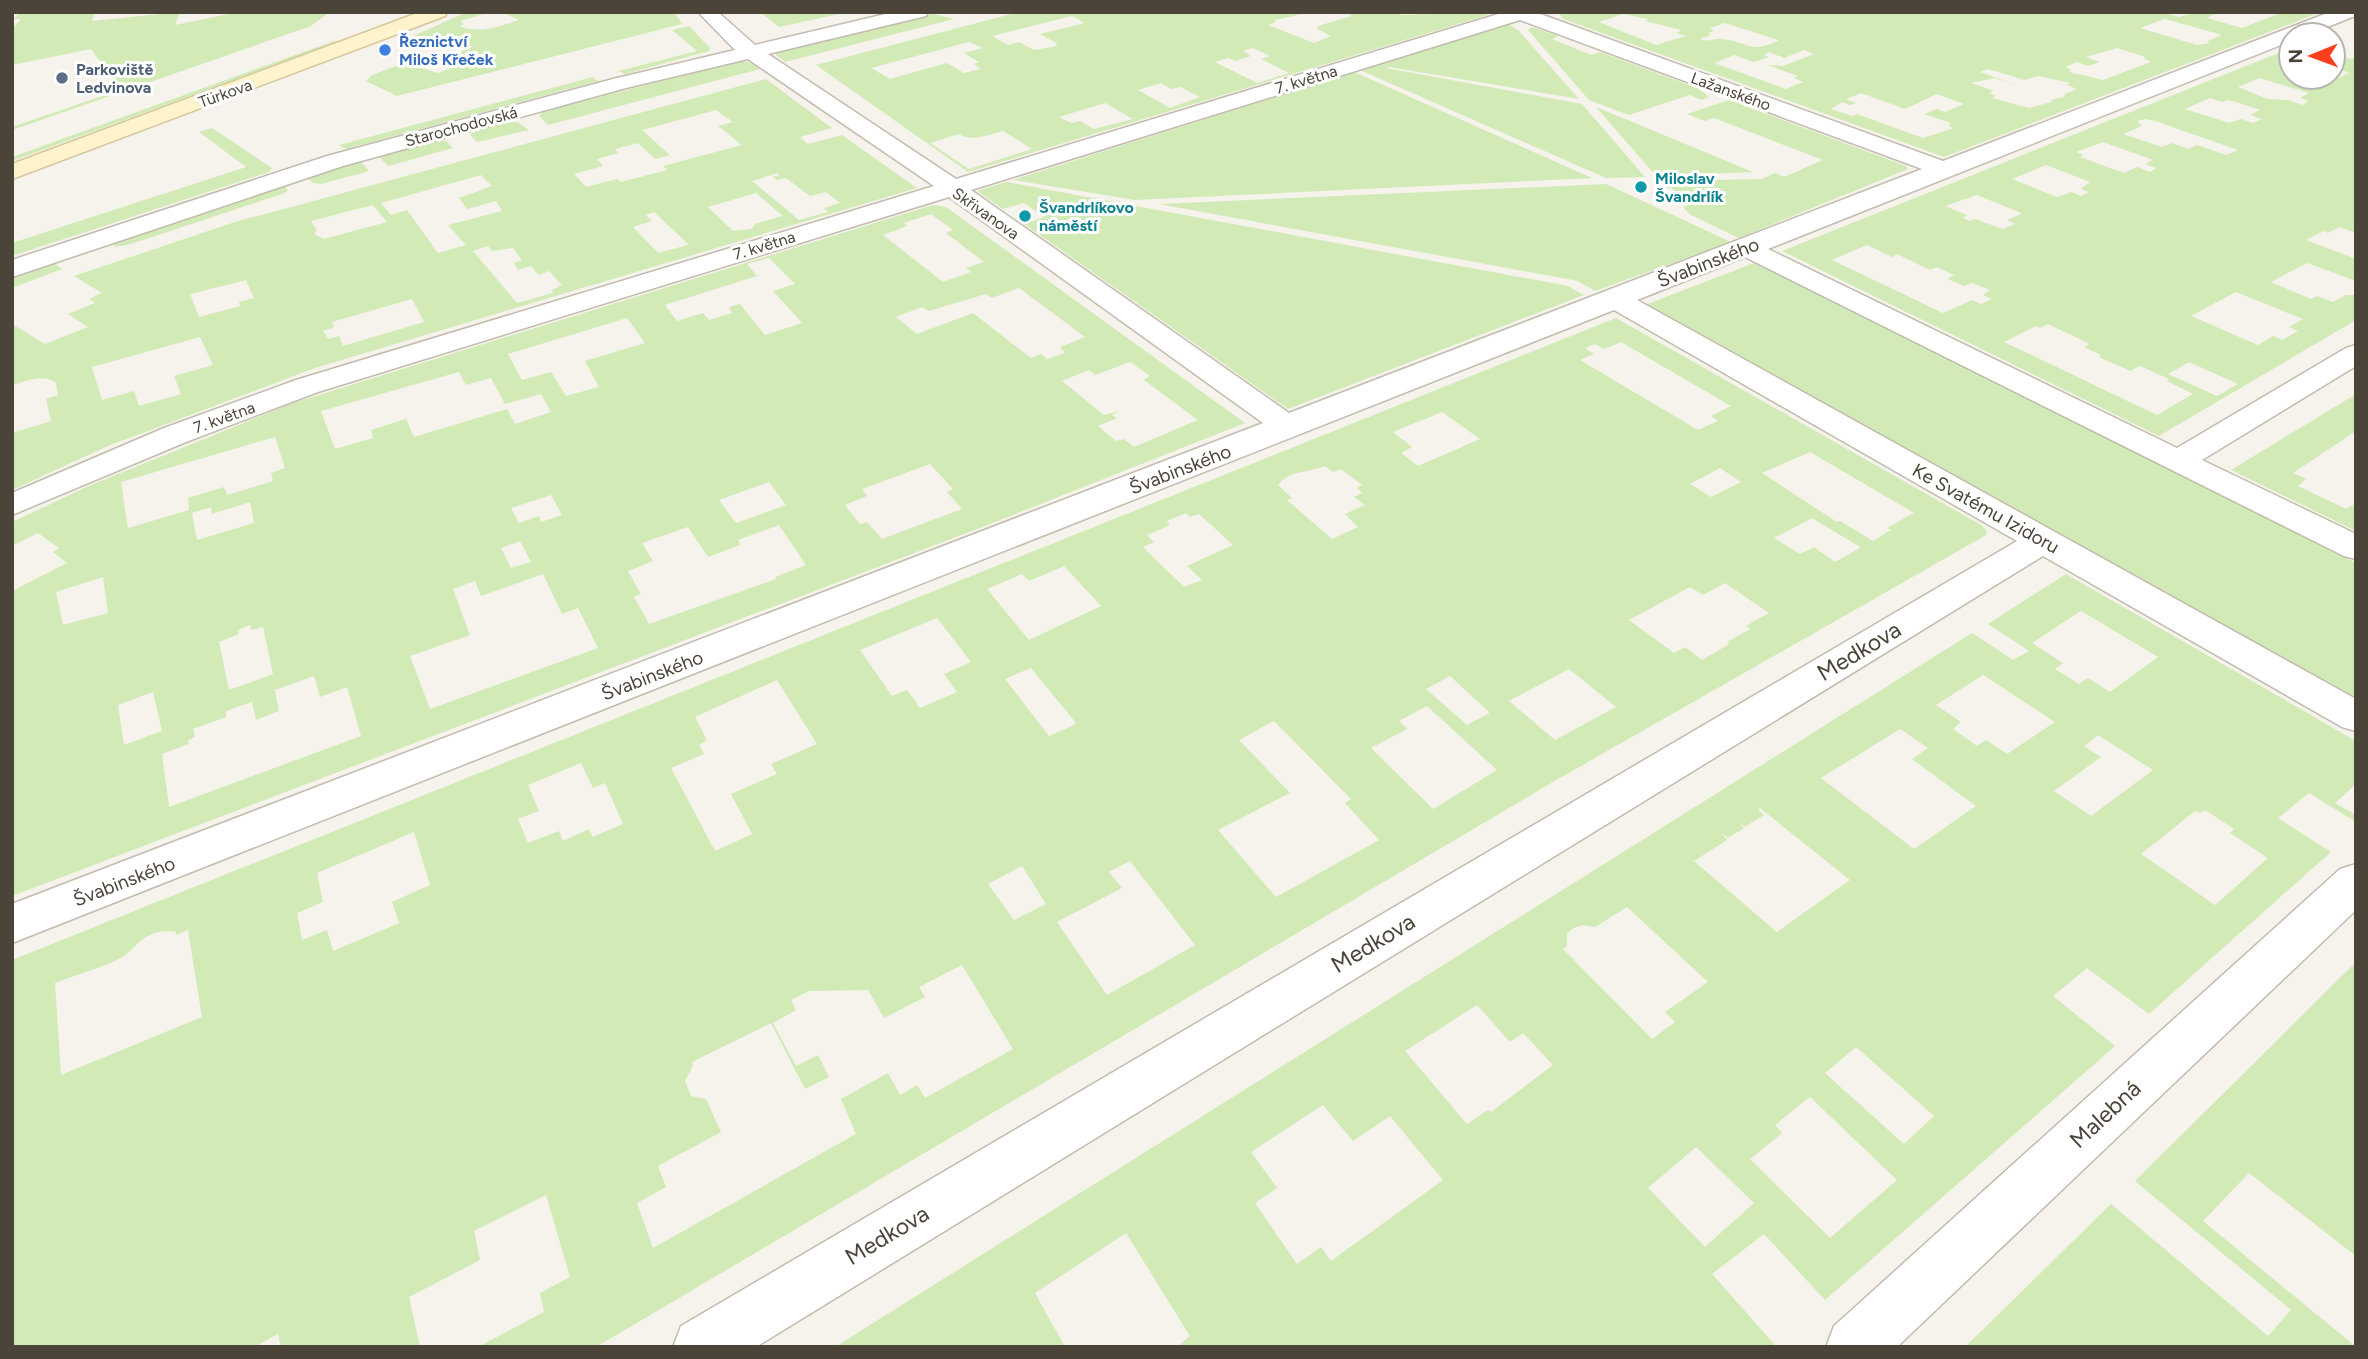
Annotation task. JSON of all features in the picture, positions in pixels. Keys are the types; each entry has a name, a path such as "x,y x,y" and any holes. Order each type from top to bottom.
{"main road":[{"name":"Türkova","path":"39,140 389,12"},
{"name":"Türkova","path":"12,172 438,12"}],"street":[{"name":"Skřivanova","path":"707,12 736,41 951,188 1289,428"},
{"name":"Starochodovská","path":"12,269 335,161 750,50 919,12"},
{"name":"Švabinského","path":"12,924 1289,428 1744,247 2348,12"},
{"name":"Lažanského","path":"1521,13 1946,170"},
{"name":"7. května","path":"12,505 176,435 307,386 1521,13"},
{"path":"1744,247 2356,548"},
{"name":"Ke Svatému Izidoru","path":"1615,299 2356,717"},
{"path":"2179,460 2356,354"},
{"name":"Medkova","path":"702,1347 2044,540"},
{"name":"Malebná","path":"1855,1347 2356,882"}],"green space":[{"path":"19,12 95,12 92,21 180,12 175,25 239,12 326,12 326,15 311,26 12,130 12,127 120,90 91,49 12,65 12,29 21,19 14,19"},
{"path":"467,12 490,12 460,21 464,24 459,26 474,29 496,27 519,20 501,12 674,12 682,24 397,96 366,81 372,75 404,63 438,73 463,63 447,57 473,47 441,38 425,44 406,39"},
{"path":"760,12 848,12 779,27"},
{"path":"1019,12 1311,12 1275,20 1276,22 1268,25 1314,43 1331,36 1317,29 1318,26 1352,16 1344,12 1395,12 1402,15 1481,12 1488,15 968,172 816,65","holes":["1072,16 1085,23 1040,34 1057,46 1034,50 1019,42 1008,45 992,36","969,42 983,48 964,53 979,62 974,64 981,69 964,73 947,63 890,79 871,68","1253,48 1270,56 1261,59 1289,73 1257,83 1215,62 1228,58 1235,61 1251,56 1243,51","1161,83 1171,89 1180,87 1200,97 1170,108 1138,90","1105,103 1133,119 1094,129 1080,121 1071,123 1059,117","1003,131 1032,149 969,169 930,143 959,134 975,138"]},
{"path":"1558,12 2162,12 2179,17 2189,14 2185,12 2219,12 2207,18 2242,28 2278,14 2273,12 2321,12 2298,21 2277,21 2277,29 1944,157 1563,19","holes":["1623,14 1681,30 1677,33 1686,36 1656,45 1599,22","2165,19 2222,35 2207,41 2210,43 2197,45 2140,28","1725,23 1778,41 1754,47 1731,40 1700,39 1711,35 1708,33 1714,31 1710,28","2117,48 2146,57 2143,58 2151,62 2103,80 2069,72 2072,70 2065,67 2077,62 2088,66 2100,62 2086,57","1804,50 1814,54 1783,66 1767,65 1798,76 1794,78 1803,82 1786,89 1714,63 1734,55 1754,62 1769,57 1764,55 1769,52 1784,58","1988,69 2025,80 2038,76 2070,83 2067,85 2077,89 2064,97 2029,108 1992,98 1996,96 1989,93 1994,91 1971,83 1994,78 2022,87 1980,72","1861,93 1905,109 1937,94 1964,104 1945,112 1937,109 1924,114 1951,123 1948,126 1954,128 1923,138 1857,114 1852,116 1831,109 1842,102 1850,105 1857,103 1846,99"]},
{"path":"933,14 954,19 785,62 776,55 776,52"},
{"path":"1508,24 1518,30 1579,99 1386,68 1582,104 1645,177 1606,178 1360,70"},
{"path":"689,26 710,48 709,51 625,74 618,71 697,51 672,30"},
{"path":"1532,27 1558,36 1552,39 1591,55 1600,52 1699,89 1709,97 1702,100 1690,95 1629,115 1589,100 1528,30"},
{"path":"334,41 338,42 12,161 12,157"},
{"path":"2277,54 2277,83 2259,78 2238,87 2268,99 2288,100 2302,105 2309,101 2300,98 2309,93 2302,91 2347,91 2347,74 2350,73 2347,72 2347,58 2356,58 2356,233 2339,227 2328,233 2323,231 2306,240 2356,259 2356,281 2307,263 2271,282 2311,299 2317,296 2333,302 2346,295 2356,295 2356,320 2159,436 1782,251","holes":["2210,98 2222,102 2229,100 2260,110 2250,115 2262,119 2253,123 2241,119 2229,123 2185,109","2137,121 2155,121 2238,150 2226,155 2197,145 2188,149 2172,143 2162,147 2123,134 2142,126","2103,142 2153,160 2145,164 2156,168 2150,172 2137,167 2124,173 2080,157 2083,155 2076,152","2046,165 2090,182 2081,189 2089,192 2081,196 2072,192 2057,197 2012,179","1977,195 2021,214 2007,220 2015,224 2003,229 1975,219 1970,221 1963,218 1967,215 1945,206","1867,245 1892,257 1897,254 1930,270 1937,267 1954,275 1948,279 1964,286 1972,283 1990,290 1983,295 1992,299 1981,304 1972,300 1943,313 1832,260","2236,292 2303,319 2289,327 2298,331 2282,340 2273,336 2258,345 2191,316","2048,324 2090,344 2084,347 2101,355 2099,357 2130,371 2140,366 2193,394 2157,415 2004,342 2036,326 2040,328","2189,362 2238,384 2217,396 2168,374"]},
{"path":"742,61 752,63 760,69 548,125 539,116 543,111"},
{"path":"1354,72 1592,178 1135,200 1013,180"},
{"path":"593,77 598,81 346,149 339,145"},
{"path":"766,79 832,128 800,137 808,144 842,135 917,188 315,368 108,446 12,490 12,433 51,421 46,399 58,395 56,383 51,380 35,379 12,385 12,324 45,344 88,327 68,314 95,303 89,299 102,293 74,276 235,222","holes":["716,110 733,122 718,126 742,145 663,166 667,170 621,182 617,179 586,187 574,174 603,166 597,159 618,153 615,149 638,143 655,159 670,155 642,130","777,173 779,175 773,177 777,180 786,178 810,196 826,192 840,203 824,208 828,212 799,220 752,181","481,175 492,186 459,198 467,209 496,201 502,211 448,225 466,245 438,253 407,210 391,215 381,203","754,191 786,219 782,216 755,224 752,229 733,231 708,207 756,193","373,205 387,222 324,239 314,234 317,230 311,221","654,212 688,245 658,253 633,227 652,221 646,215","488,246 492,251 513,248 522,260 514,263 518,270 531,266 539,275 549,271 562,285 552,290 553,293 517,303 473,251","246,280 254,298 239,302 240,306 199,317 190,294","412,299 424,322 343,346 339,336 328,339 323,331 334,327 332,322","200,337 213,365 174,376 181,394 139,406 134,391 102,400 92,367"]},
{"path":"1729,100 1908,169 1739,238 1689,214 1683,207 1687,206 1672,188 1666,188 1660,181 1762,179 1775,173 1784,177 1823,160 1714,118 1705,121 1687,114"},
{"path":"1596,107 1753,172 1656,176"},
{"path":"517,122 529,130 477,142 470,135 475,130"},
{"path":"212,128 272,168 269,172 12,256 12,243 246,167 199,132"},
{"path":"437,140 446,141 453,148 388,166 379,157"},
{"path":"361,162 369,171 321,184 307,178"},
{"path":"1006,182 1568,286 1584,295 1288,409 1024,224 1044,217 1024,203 1003,209 977,191"},
{"path":"1606,184 1731,242 1595,291 1578,281 1159,204"},
{"path":"285,186 288,191 282,194 131,244 116,247 112,243"},
{"path":"933,205 946,207 1245,423 980,528 12,896 12,591 67,563 53,552 59,548 38,533 12,546 12,522 91,485 293,403","holes":["931,214 953,230 946,233 984,262 966,268 971,272 943,282 883,235 907,226 904,223","769,258 795,284 773,291 802,323 765,335 740,304 729,307 732,313 709,320 703,313 677,321 665,305 757,276 747,264","1019,288 1085,337 1060,347 1065,353 1047,359 1041,354 1031,358 973,313 917,334 896,317 922,307 929,311 986,294 992,298","627,318 645,343 585,361 599,387 566,396 551,372 522,380 508,354","1130,362 1150,376 1144,380 1198,420 1134,447 1124,439 1116,441 1098,426 1117,418 1112,415 1120,411 1104,415 1062,381 1089,370 1095,375","459,372 466,385 491,378 505,404 541,394 551,412 515,424 507,409 414,437 406,419 371,430 373,438 335,449 321,411","275,437 285,468 271,473 273,481 227,495 224,487 188,498 189,510 128,528 121,482","930,464 953,489 947,492 962,509 882,539 867,522 860,524 845,505 867,496 862,489","769,482 786,505 736,523 719,500","551,495 562,515 541,522 539,516 519,523 511,508","250,502 254,523 197,540 192,513 211,507 212,514","779,525 806,565 775,577 776,579 649,624 634,597 641,594 628,571 653,561 642,543 688,527 708,557 740,545 738,540","520,541 531,562 511,568 501,548","543,574 562,614 578,608 598,648 430,709 410,656 470,635 453,589 475,581 481,596","103,577 108,613 63,625 56,592","250,625 252,630 263,627 273,674 229,690 219,642 239,634 238,630","314,676 320,697 347,687 361,736 169,807 162,754 189,744 188,740 195,737 193,729 226,717 226,711 252,702 256,720 279,711 275,690","153,692 162,731 124,745 118,705"]},
{"path":"54,263 62,269 12,288 12,278"},
{"path":"1754,263 2356,563 2356,698 1645,305"},
{"path":"1616,318 1981,525 1987,531 1986,535 1553,782 596,1347 478,1347 544,1312 540,1293 570,1277 546,1195 474,1231 480,1260 409,1297 420,1347 281,1347 278,1334 254,1347 12,1347 12,960","holes":["1621,342 1731,406 1711,416 1718,421 1698,430 1580,360 1594,354 1585,348 1595,344 1604,349","1442,412 1480,439 1418,466 1401,453 1412,447 1393,432","1810,452 1914,513 1887,528 1891,530 1873,541 1840,521 1837,522 1762,473","1325,466 1333,472 1341,469 1362,485 1357,488 1362,493 1354,497 1365,505 1345,514 1358,527 1332,539 1287,500 1292,498 1278,485 1282,480 1299,472","1720,468 1741,482 1711,497 1690,484","1186,513 1190,517 1199,514 1233,545 1187,566 1202,580 1184,587 1143,547 1154,542 1147,535 1170,525 1167,521","1812,518 1860,548 1835,562 1814,547 1800,554 1774,538","1064,566 1101,606 1029,640 987,589 1022,574 1029,581","1725,583 1769,613 1746,626 1750,629 1702,660 1685,647 1674,653 1629,620 1690,587 1703,595","937,618 971,662 944,674 957,692 920,708 907,690 892,696 860,650","1031,668 1076,723 1049,736 1005,679","1569,669 1616,707 1555,740 1509,701","1450,676 1489,712 1467,725 1426,689","777,680 817,744 771,764 777,774 731,794 752,834 715,851 671,768 704,754 699,745 707,740 695,717","1427,706 1497,770 1433,809 1371,748 1407,729 1399,721","1274,721 1351,799 1345,803 1379,840 1276,897 1218,830 1290,793 1239,740","581,763 593,788 605,783 623,824 593,837 589,829 563,841 559,831 528,843 518,819 539,811 528,785","414,832 430,885 392,902 399,923 333,951 327,930 302,940 297,913 323,902 317,873","1130,861 1195,945 1107,995 1057,922 1122,888 1109,872","1022,866 1046,904 1014,920 988,884","188,930 202,1017 61,1075 55,983 118,959 151,934 176,932 176,935","962,965 1013,1049 925,1098 917,1085 900,1095 888,1073 841,1099 856,1134 653,1248 637,1203 666,1187 658,1166 721,1132 706,1099 691,1096 685,1081 693,1066 692,1062 771,1023 805,1089 829,1077 818,1055 796,1066 773,1023 796,1010 791,1000 809,991 868,990 884,1018 925,997 919,987"]},
{"path":"2356,394 2356,431 2293,473 2306,479 2298,486 2346,509 2356,503 2356,531 2231,470"},
{"path":"2066,574 2356,741 2356,784 2335,803 2356,815 2356,822 2309,793 2278,818 2331,852 2149,1014 2087,968 2053,996 2115,1046 1825,1300 1764,1234 1712,1274 1775,1345 1773,1347 1177,1347 1190,1336 1126,1233 1035,1293 1065,1347 835,1347 1972,633 2013,660 2029,651 1988,624","holes":["2081,611 2158,657 2110,692 2088,678 2079,684 2055,669 2063,663 2032,643","1983,675 2055,722 2007,754 1986,740 1977,746 1953,729 1961,722 1936,705","1900,729 1928,748 1912,759 1976,806 1914,849 1821,778","2098,735 2153,770 2091,816 2054,791 2101,757 2084,746","1760,808 1850,880 1777,932 1694,861 1727,840 1721,833 1728,838 1744,828 1738,822 1745,827 1764,815 1758,810","2205,810 2234,829 2230,833 2268,858 2215,905 2141,854 2195,811 2200,813","1627,907 1708,982 1665,1012 1675,1022 1652,1039 1563,949 1567,946 1567,933 1577,927 1595,927","1477,1005 1510,1042 1523,1033 1553,1065 1491,1112 1488,1110 1467,1124 1405,1051","1856,1047 1934,1116 1904,1144 1825,1073","1810,1097 1897,1180 1830,1238 1750,1159 1782,1133 1775,1125","1323,1105 1353,1141 1390,1116 1443,1180 1331,1261 1321,1247 1297,1264 1255,1203 1277,1188 1251,1152","1696,1147 1754,1203 1705,1247 1648,1188"]},
{"path":"2356,962 2356,1256 2249,1173 2203,1221 2356,1347 1965,1347 2111,1204 2268,1336 2291,1310 2135,1181"}],"place":[{"name":"Řeznictví Miloš Křeček","path":"385,50"},
{"name":"Parkoviště Ledvinova","path":"62,78"},
{"name":"Miloslav Švandrlík","path":"1641,187"},
{"name":"Švandrlíkovo náměstí","path":"1025,216"}]}
